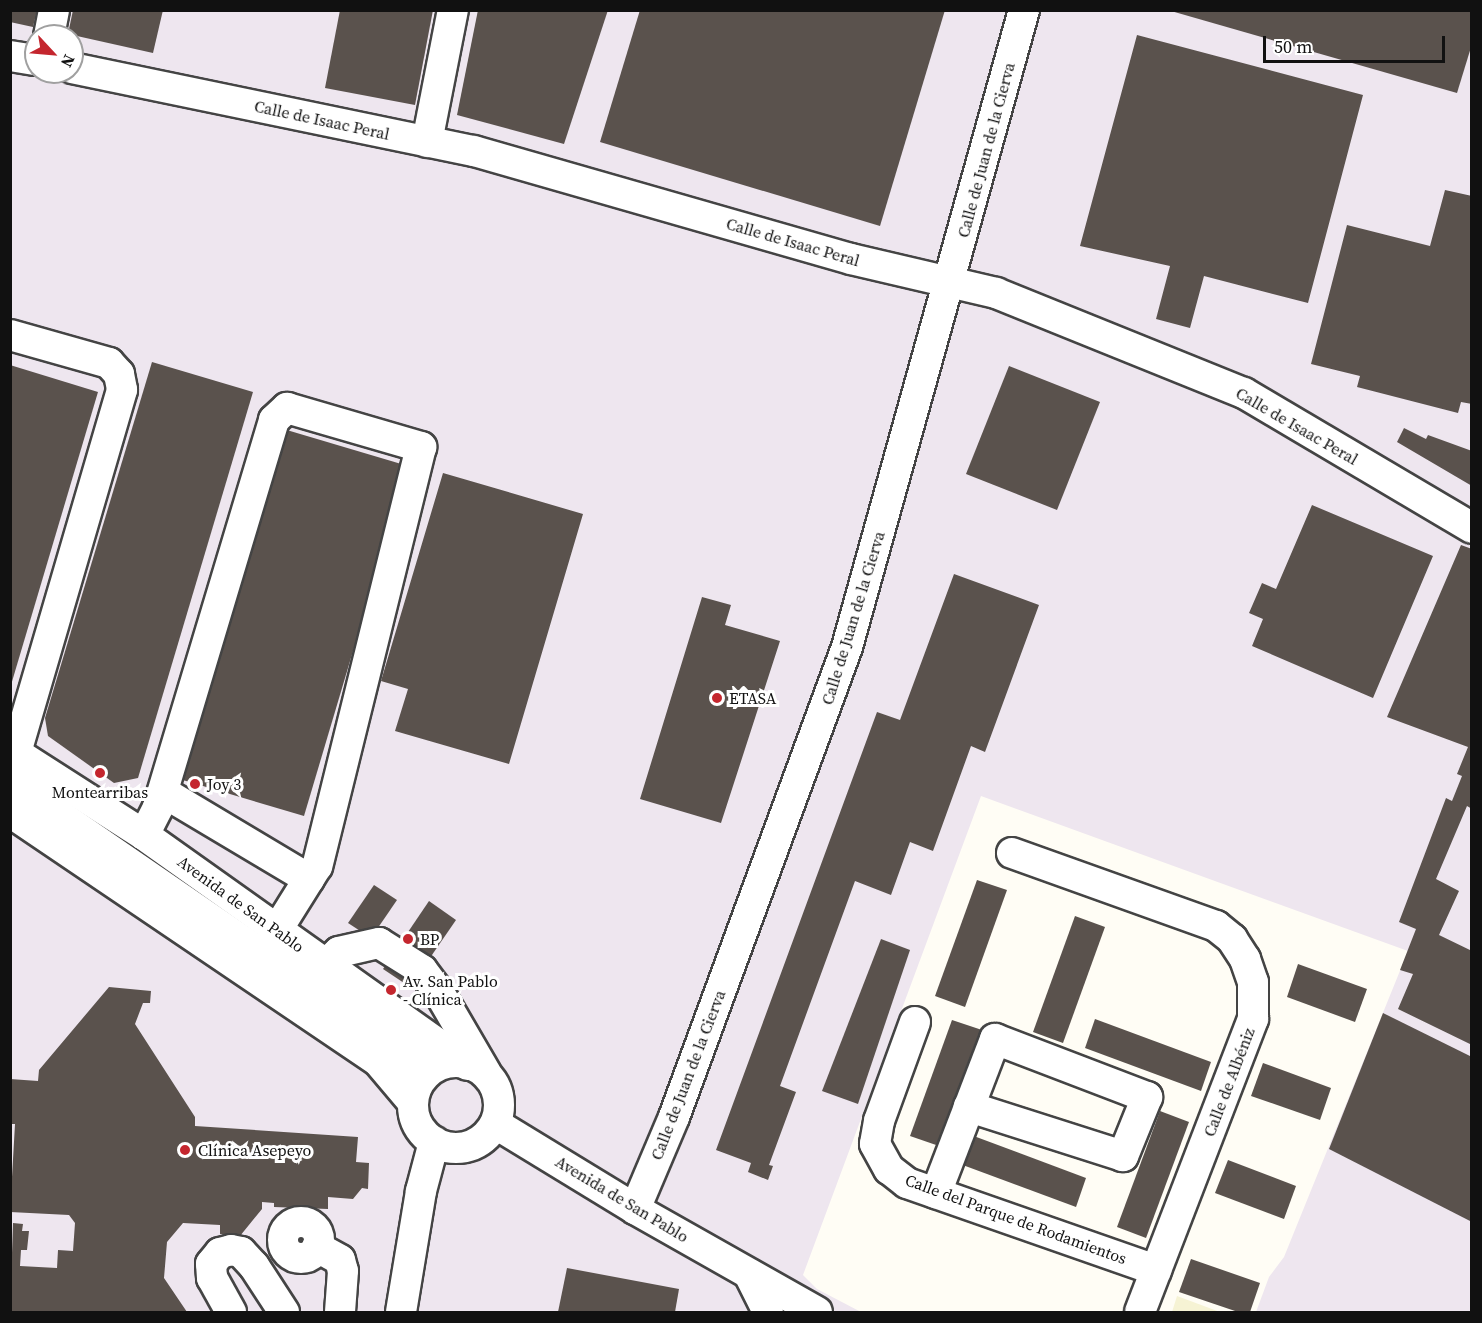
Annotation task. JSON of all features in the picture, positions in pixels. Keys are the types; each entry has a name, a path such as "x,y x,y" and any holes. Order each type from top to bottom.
{"street":[{"path":"428,142 453,10"},
{"name":"Calle de Juan de la Cierva","path":"635,1209 674,1117 847,647 1024,10"},
{"name":"Calle de Isaac Peral","path":"84,70 474,151 851,259 996,293 1244,393 1472,528"},
{"path":"10,335 109,363 119,374 122,390 14,751"},
{"path":"144,835 163,792 274,420 286,408 421,447 317,866 277,930"},
{"name":"Avenida de San Pablo","path":"14,751 144,835 468,1065"},
{"name":"Avenida de San Pablo","path":"10,781 407,1054 427,1072"},
{"path":"163,792 309,879"},
{"path":"10,812 378,1061 411,1100"},
{"name":"Calle de Albéniz","path":"1012,853 1216,926 1232,939 1245,959 1253,982 1253,1019 1140,1312"},
{"path":"325,965 339,952 379,943 426,972 492,1084 500,1110 496,1124 478,1144 464,1149 434,1142 414,1117 411,1100 414,1088 427,1072 446,1061 468,1065 492,1084"},
{"name":"Calle del Parque de Rodamientos","path":"915,1022 879,1121 875,1144 889,1169 907,1183 1156,1270"},
{"path":"936,1193 995,1039 1147,1097 1123,1156 969,1107"},
{"name":"Avenida de San Pablo","path":"496,1124 635,1209 817,1312"},
{"path":"401,1312 421,1191 434,1142"},
{"path":"317,1246 340,1260 343,1271 340,1312"},
{"path":"231,1312 212,1278 211,1264 220,1253 231,1250 240,1252 254,1266 284,1312"},
{"path":"749,1274 768,1312"}],"shaded area":[{"path":"10,11 1471,11 1471,1312 1256,1312 1269,1277 1284,1257 1408,951 981,796 803,1275 817,1289 861,1312 11,1312"},
{"path":"1177,1296 1220,1312 1172,1312"}],"building":[{"path":"10,10 37,10 34,24 24,25 10,22"},
{"path":"73,10 163,10 153,53 84,38 84,24 70,24"},
{"path":"340,10 433,10 415,105 325,88"},
{"path":"478,10 608,10 564,144 457,115"},
{"path":"640,10 945,10 880,226 600,142"},
{"path":"1472,10 1472,44 1457,93 1171,11"},
{"path":"1137,35 1363,95 1308,303 1204,276 1190,328 1156,319 1170,266 1080,246"},
{"path":"1445,190 1472,196 1472,404 1461,402 1458,413 1357,387 1360,376 1311,364 1347,225 1430,246"},
{"path":"152,362 253,392 138,778 114,783 48,736 45,718"},
{"path":"10,365 98,392 11,685 10,685"},
{"path":"1009,366 1100,402 1057,510 966,474"},
{"path":"280,428 408,466 304,816 176,778"},
{"path":"1404,428 1426,439 1428,435 1472,451 1472,486 1397,442"},
{"path":"443,473 583,514 509,764 395,731 408,689 381,681"},
{"path":"1312,505 1433,556 1373,698 1252,646 1263,619 1249,613 1262,583 1276,589"},
{"path":"1461,545 1472,549 1472,809 1467,806 1436,879 1459,891 1439,935 1472,951 1472,1045 1398,1009 1413,974 1400,970 1416,929 1399,922 1446,798 1452,801 1462,776 1457,774 1468,747 1387,717"},
{"path":"954,574 1039,605 985,752 971,746 933,851 910,842 891,895 855,881 780,1086 796,1092 769,1165 773,1166 768,1180 748,1172 751,1163 716,1150 877,712 900,720"},
{"name":"ETASA","path":"702,597 731,605 725,625 780,641 721,823 640,799"},
{"path":"977,880 1007,890 965,1007 935,996"},
{"path":"374,885 397,900 371,938 348,923"},
{"path":"429,901 456,920 410,987 383,969"},
{"path":"1075,916 1105,927 1063,1043 1033,1032"},
{"path":"881,939 910,950 858,1104 822,1091"},
{"path":"1298,964 1367,989 1355,1022 1287,997"},
{"name":"Clínica Asepeyo","path":"109,987 151,991 150,1003 143,1003 135,1024 195,1117 195,1126 358,1137 356,1162 369,1163 368,1189 362,1188 353,1199 328,1197 328,1209 274,1207 274,1203 262,1202 262,1209 240,1236 220,1234 220,1225 183,1223 167,1242 164,1278 187,1312 10,1312 13,1223 23,1224 22,1231 29,1231 27,1250 21,1250 20,1266 57,1268 58,1250 73,1251 75,1223 69,1215 10,1212 15,1124 10,1124 10,1079 38,1081 39,1070"},
{"path":"1383,1013 1472,1057 1472,1222 1329,1149"},
{"path":"1095,1019 1211,1062 1201,1091 1085,1048"},
{"path":"952,1020 982,1030 939,1146 910,1136"},
{"path":"1263,1063 1331,1088 1320,1120 1251,1096"},
{"path":"1160,1111 1189,1122 1146,1238 1117,1227"},
{"path":"971,1135 1086,1178 1076,1207 960,1164"},
{"path":"1228,1160 1296,1186 1284,1219 1215,1193"},
{"path":"1191,1259 1260,1283 1250,1312 1238,1312 1179,1292"},
{"path":"567,1268 679,1289 675,1312 558,1312"}],"place":[{"name":"ETASA","path":"717,698"},
{"name":"Montearribas","path":"100,773"},
{"name":"Joy 3","path":"195,784"},
{"name":"BP","path":"408,939"},
{"name":"Av. San Pablo - Clínica","path":"391,990"},
{"name":"Clínica Asepeyo","path":"185,1150"}]}
